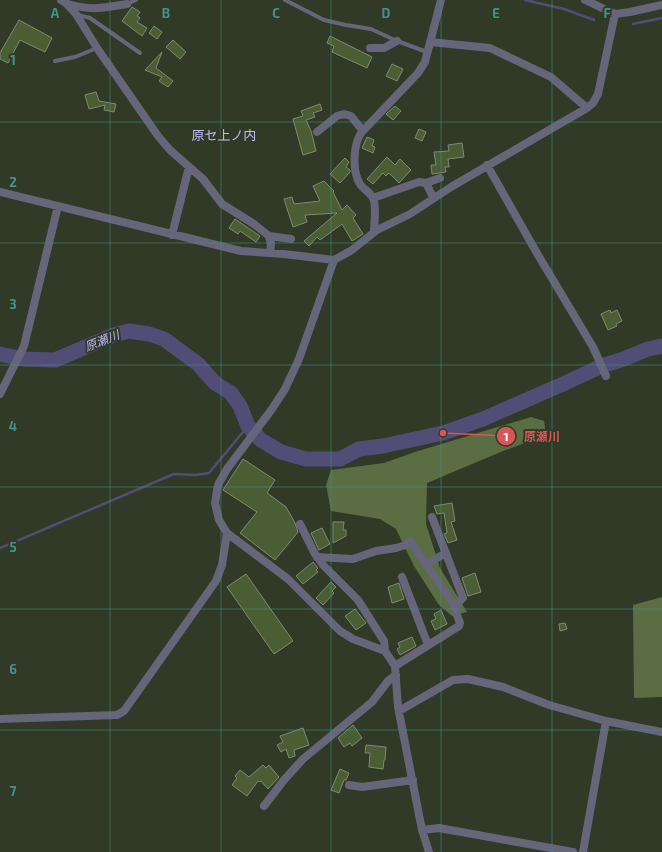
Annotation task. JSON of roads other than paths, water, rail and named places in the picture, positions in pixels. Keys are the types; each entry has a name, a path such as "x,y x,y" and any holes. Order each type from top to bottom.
{"street":[{"path":"374,232 375,206 373,198 360,184 354,160 357,140 363,131 418,73 425,62 441,0"},
{"path":"585,0 615,14 662,5"},
{"path":"64,2 82,8 97,9 127,4"},
{"path":"64,2 76,14 97,48 158,136 170,150 203,179 222,204 269,236 291,239"},
{"path":"0,192 241,251 334,260 352,250 374,232 410,214 487,165 587,108 593,103 598,94 615,14"},
{"path":"370,48 384,48 397,41"},
{"path":"430,42 490,48 551,77 587,108"},
{"path":"317,132 337,116 344,114 351,116 363,131"},
{"path":"487,165 594,349 606,376"},
{"path":"172,235 189,167"},
{"path":"373,198 419,182 426,183 440,178"},
{"path":"426,183 433,198"},
{"path":"0,394 24,346 58,206"},
{"path":"269,236 271,244 270,253"},
{"path":"334,260 299,359 285,388 272,409 243,447 218,485 215,503 219,520 227,533 288,579 340,631 353,639 385,651"},
{"path":"432,517 464,598 454,607"},
{"path":"300,524 323,565 358,600 384,641 385,651 395,666 399,711 422,830 429,852"},
{"path":"0,719 117,715 124,711 216,580 222,565 227,533"},
{"path":"318,557 353,559 376,551 396,548 411,542 452,602 460,623 459,626 395,666"},
{"path":"426,564 446,553"},
{"path":"402,577 428,645"},
{"path":"264,806 284,780 303,759 372,702 388,680 396,675"},
{"path":"399,711 453,680 468,679 503,687 549,705 606,721 662,732"},
{"path":"583,852 606,721"},
{"path":"349,785 362,787 412,780"},
{"path":"422,830 440,828 573,852"}],"lane":[{"path":"127,4 136,0"},
{"path":"285,0 324,20 371,29 397,41 427,52"},
{"path":"76,14 90,18 140,53"},
{"path":"55,61 75,58 97,48"}],"waterway":[{"path":"525,0 564,9 594,20"},
{"path":"633,24 662,18"},
{"name":"原瀬川","path":"0,354 22,359 55,360 114,335 129,331 149,334 164,339 198,364 215,383 231,393 240,406 248,426 261,440 281,452 306,459 340,459 359,449 383,446 443,433 483,419 604,365 648,349 662,346"},
{"path":"0,548 174,474 196,475 209,473 248,426"}],"place":[{"name":"原瀬川","path":"443,433"}],"district":[{"name":"原セ上ノ内","path":"224,135"}]}
